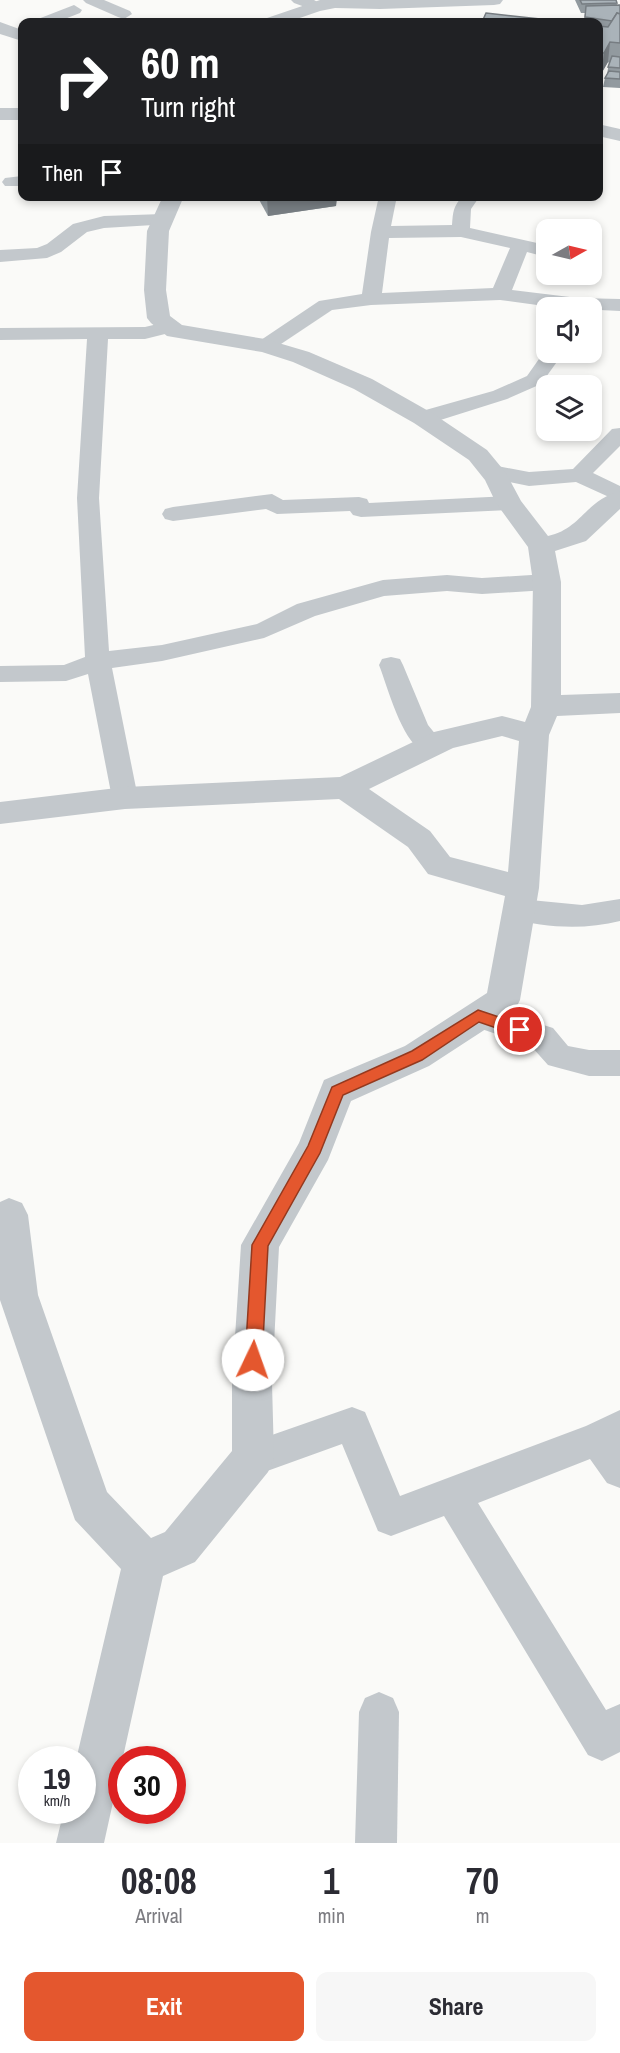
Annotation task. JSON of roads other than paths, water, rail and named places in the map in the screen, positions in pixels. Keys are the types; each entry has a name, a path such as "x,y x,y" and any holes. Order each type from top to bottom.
{"street":[{"path":"280,18 307,3 380,4 494,0"},
{"path":"307,3 329,18"},
{"path":"0,114 18,114"},
{"path":"603,131 620,135"},
{"path":"144,1562 180,1547 253,1458 252,1383 260,1245 315,1149 337,1091 417,1056 503,1000 522,899 540,721 547,582 541,546 509,504 492,472 478,454 423,418 363,384 302,357 266,346 175,331 159,318 155,290 158,231 172,201"},
{"path":"541,546 568,540 581,532 607,503 620,497"},
{"path":"0,813 125,798 345,788 445,739 620,703"},
{"path":"345,788 419,838 439,866 522,899"},
{"path":"9,1215 9,1294 90,1505 144,1562"},
{"path":"80,1843 144,1562"}],"lane":[{"path":"91,0 124,14"},
{"path":"54,18 74,10"},
{"path":"371,299 380,232 387,201"},
{"path":"461,231 462,208 469,201"},
{"path":"0,256 40,254 54,248 80,228 104,222 164,220"},
{"path":"380,232 461,231 536,249"},
{"path":"500,294 521,245"},
{"path":"266,346 326,305 371,299 500,294 536,300"},
{"path":"602,305 620,305"},
{"path":"0,334 145,333 170,327"},
{"path":"98,333 88,498 98,661 125,798"},
{"path":"423,418 500,395 534,380 546,363"},
{"path":"579,475 620,434"},
{"path":"492,472 528,479 579,475 620,497"},
{"path":"173,514 272,501 277,507 359,504 361,510 509,504"},
{"path":"0,674 28,672 66,674 98,661 162,653 264,630 306,610 383,588 447,583 482,586 547,582"},
{"path":"391,665 417,729 432,746"},
{"path":"522,899 576,917 607,914 620,910"},
{"path":"478,1016 542,1037 559,1056 589,1063 620,1063"},
{"path":"253,1458 352,1424 391,1518 608,1433 620,1470"},
{"path":"452,1495 602,1741 620,1724"},
{"path":"376,1843 379,1713"}]}
